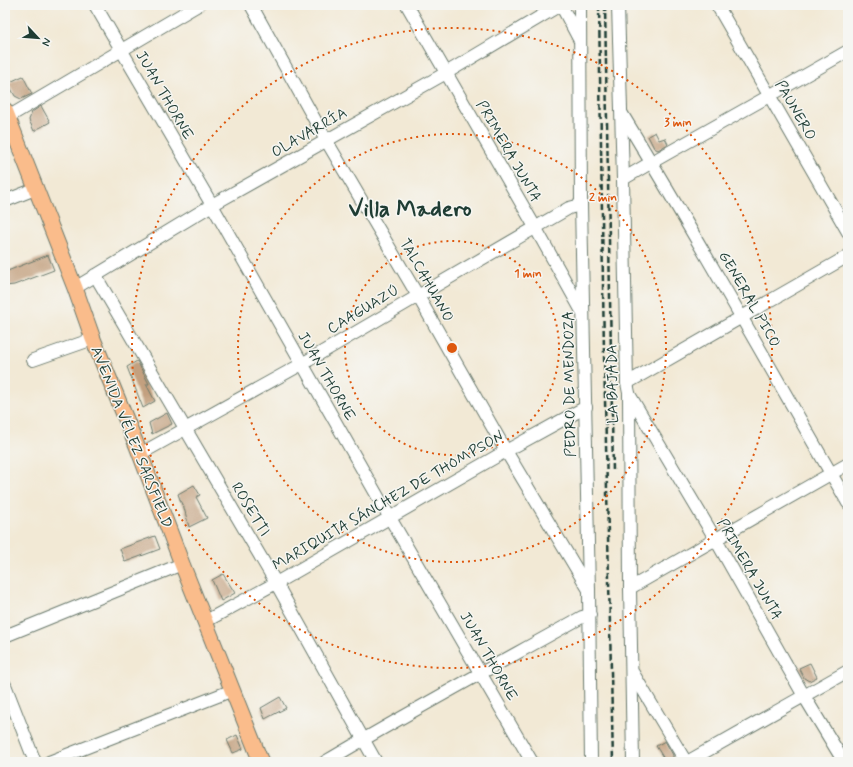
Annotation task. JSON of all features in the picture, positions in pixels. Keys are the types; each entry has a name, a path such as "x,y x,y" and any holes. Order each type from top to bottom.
{"main road":[{"name":"AVENIDA VÉLEZ SARSFIELD","path":"6,113 75,288 93,339 262,762"}],"street":[{"name":"JUAN THORNE","path":"94,5 212,205 390,518 532,762"},
{"path":"6,113 198,5"},
{"name":"TALCAHUANO","path":"251,5 326,140 589,591"},
{"name":"PRIMERA JUNTA","path":"407,5 535,227 583,314"},
{"path":"561,5 580,41"},
{"name":"OLAVARRÍA","path":"75,288 212,205 446,73 561,5"},
{"name":"PEDRO DE MENDOZA","path":"580,5 581,205 592,762"},
{"name":"LA BAJADA","path":"618,5 624,179 633,762"},
{"name":"PAUNERO","path":"717,5 848,232"},
{"path":"624,179 848,50"},
{"name":"GENERAL PICO","path":"622,113 742,317 848,503"},
{"path":"5,201 35,189"},
{"name":"CAAGUAZÚ","path":"140,454 302,364 535,227 569,208 581,205"},
{"path":"628,388 742,317 848,256"},
{"name":"ROSETTI","path":"95,275 276,583 376,762"},
{"path":"33,360 93,339"},
{"name":"PRIMERA JUNTA","path":"628,388 804,696 844,762"},
{"name":"MARIQUITA SÁNCHEZ DE THOMPSON","path":"206,621 276,583 506,451 586,407"},
{"path":"630,588 848,464"},
{"path":"5,636 182,564"},
{"path":"325,762 480,673 582,617 590,615"},
{"path":"632,672 686,762 848,671"},
{"path":"5,685 35,762"},
{"path":"49,762 233,690"}],"building":[{"path":"23,76 32,94 21,99 15,96 8,83"},
{"path":"41,106 50,122 34,131 29,120 32,112"},
{"path":"655,132 659,140 665,138 668,144 658,150 654,148 648,136"},
{"path":"48,255 54,270 14,285 5,286 5,272"},
{"path":"137,361 149,384 146,384 155,401 143,408 127,367"},
{"path":"167,413 172,424 152,434 149,423"},
{"path":"194,485 200,495 196,497 207,518 189,527 183,504 182,505 178,494"},
{"path":"155,536 160,549 125,562 120,549"},
{"path":"223,574 235,593 221,601 212,580"},
{"path":"810,663 817,677 809,681 804,678 799,668"},
{"path":"280,697 286,708 265,719 261,708"},
{"path":"237,735 243,749 233,753 227,740"},
{"path":"665,741 673,755 673,758 666,762 656,746"}],"railway":[{"path":"599,5 604,354 613,762"},
{"path":"605,5 613,473"}],"district":[{"name":"Villa Madero","path":"410,208"}]}
